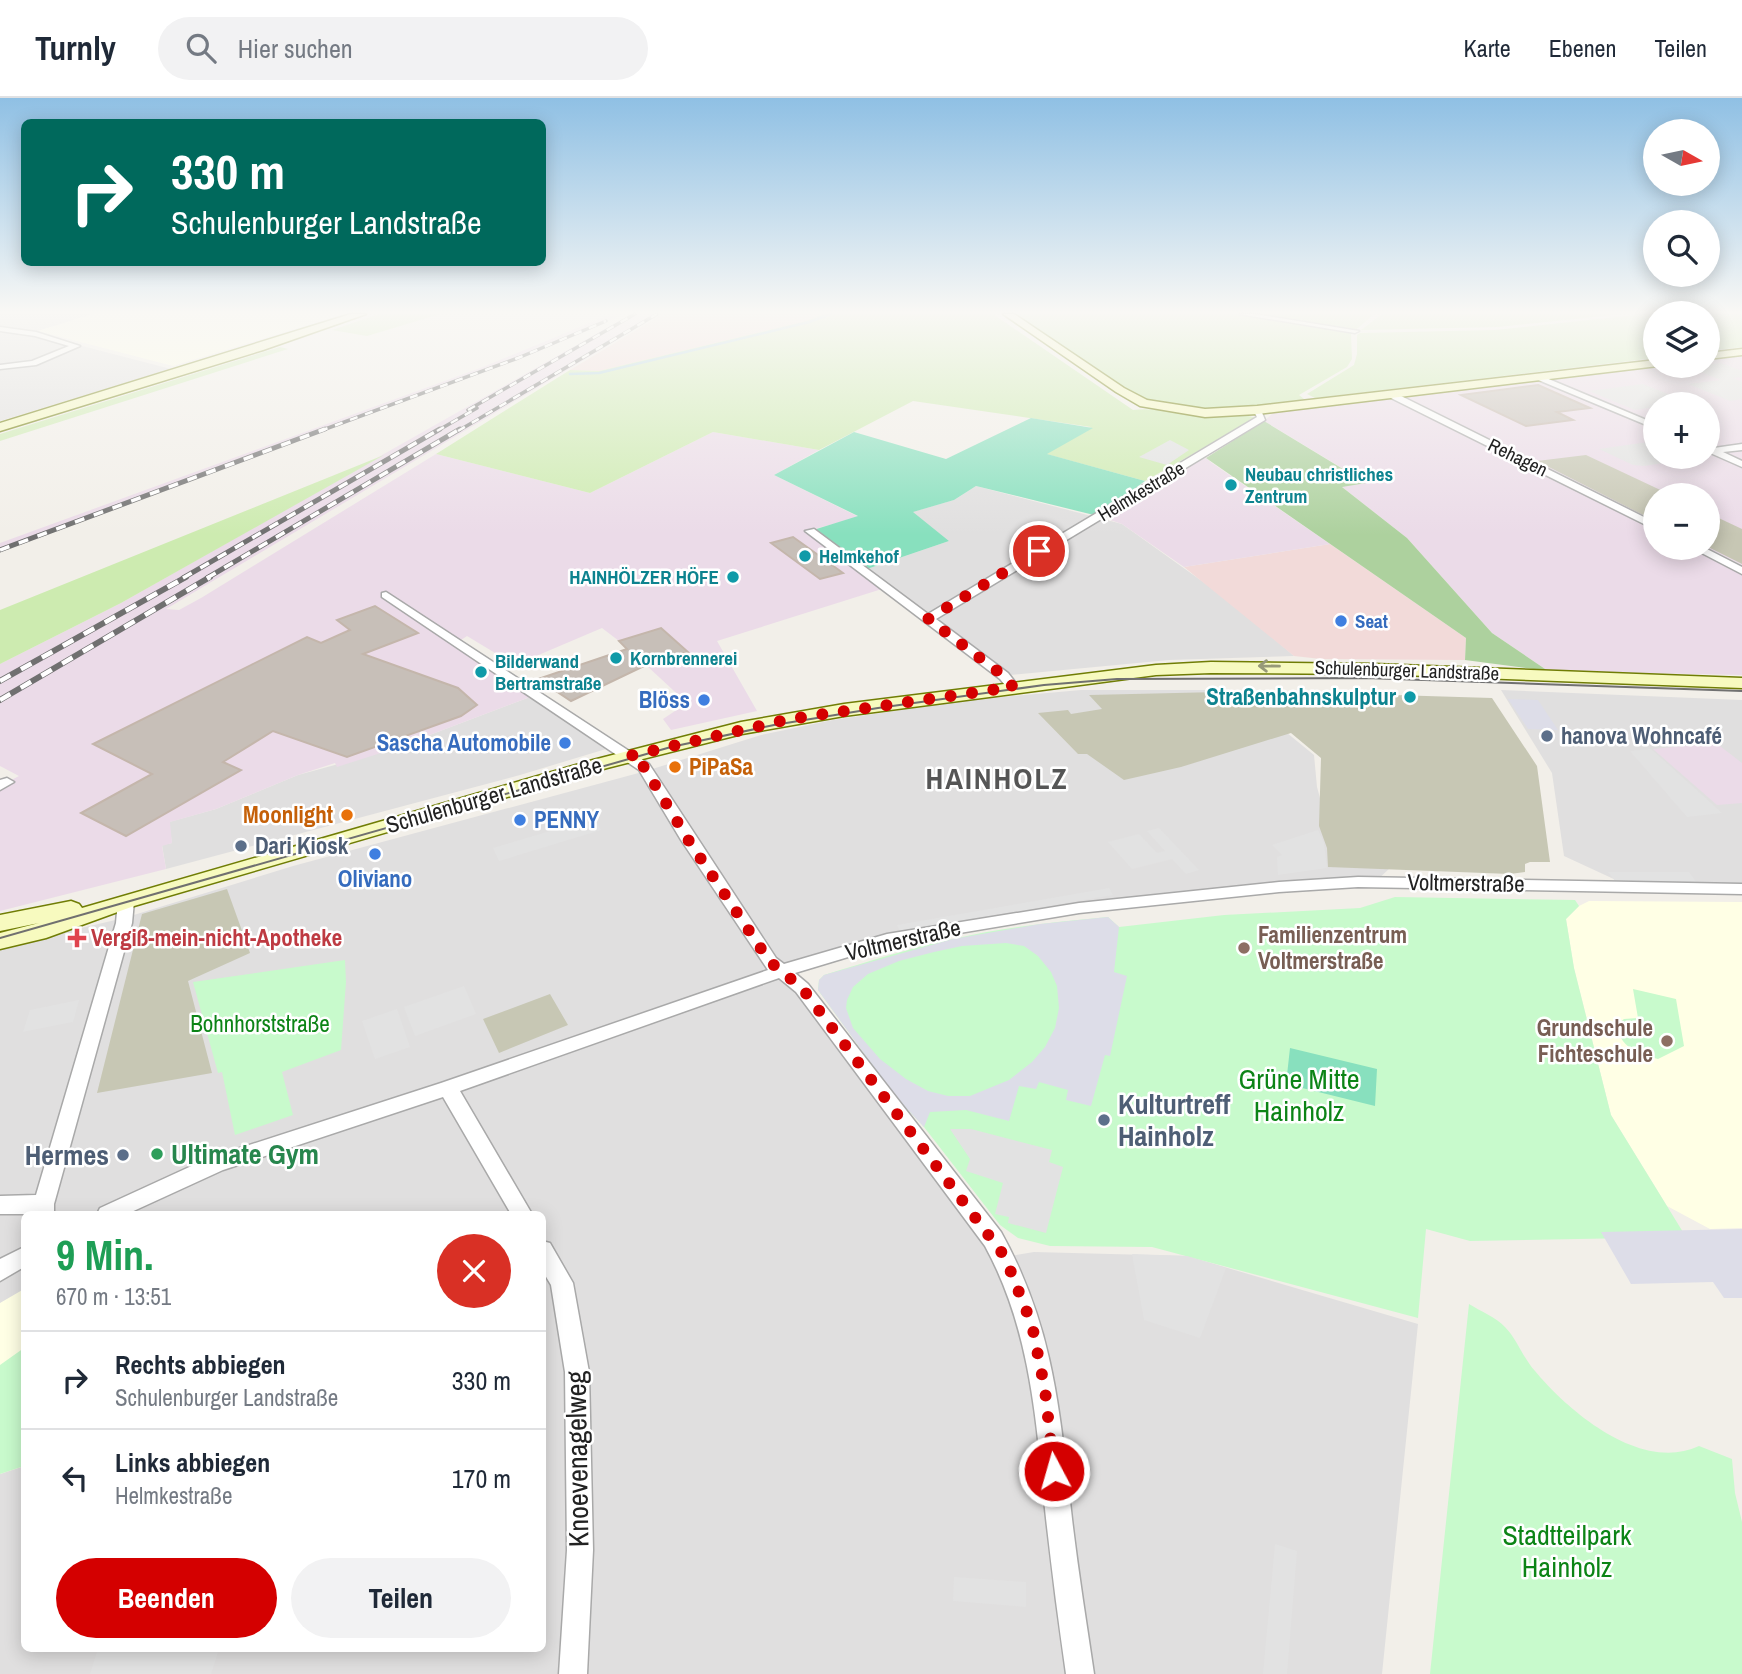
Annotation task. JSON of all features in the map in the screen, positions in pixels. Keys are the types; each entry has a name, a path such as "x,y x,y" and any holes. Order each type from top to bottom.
{"main road":[{"path":"0,427 130,388"},
{"path":"1116,388 1144,403 1205,414 1453,388"},
{"name":"Schulenburger Landstraße","path":"0,941 38,932 126,901 628,755 790,719 1013,687 1156,670 1251,666 1451,671 1594,680 1742,683"},
{"name":"Schulenburger Landstraße","path":"1073,681 1323,683 1742,694"},
{"name":"Schulenburger Landstraße","path":"0,923 126,901"}],"street":[{"path":"1564,388 1643,421"},
{"name":"Rehagen","path":"1392,395 1643,520"},
{"name":"Helmkestraße","path":"928,619 1262,418 1257,410"},
{"path":"1720,449 1742,447"},
{"path":"1720,454 1742,464"},
{"path":"810,531 1004,676 1013,687"},
{"path":"1720,560 1742,571"},
{"path":"386,595 644,767 689,841 770,962 802,988 1005,1257 1032,1325 1045,1390 1080,1674"},
{"name":"Voltmerstraße","path":"114,1211 216,1164 448,1088 782,971 887,940 1079,908 1279,887 1400,882 1742,888"},
{"path":"0,1205 44,1209 124,923 126,901"},
{"path":"448,1088 520,1211"},
{"name":"Knoevenagelweg","path":"546,1257 562,1283 577,1372 580,1550 573,1674"},
{"path":"0,1271 21,1258"}],"shaded area":[{"path":"0,388 110,388 0,421"},
{"path":"427,388 442,388 0,551 0,543"},
{"path":"501,388 538,388 166,609 179,610 201,598 436,454 590,493 713,432 819,450 774,475 859,517 811,530 885,588 717,641 757,711 671,730 663,719 687,703 646,665 688,652 662,628 619,641 602,628 515,665 467,636 458,642 538,694 390,750 337,767 335,763 298,775 216,809 170,822 172,843 162,846 166,869 0,911 0,786 19,776 0,766 0,664 121,603"},
{"path":"1477,388 1742,388 1742,565 1720,554 1720,483 1643,483 1643,516 1403,397"},
{"path":"1652,388 1663,392 1643,392 1643,409 1635,410 1589,391"},
{"path":"1697,388 1742,388 1742,399 1730,401 1720,397 1720,392 1708,392"},
{"path":"1396,398 1643,523 1643,560 1716,560 1742,573 1742,675 1548,671 1492,633 1407,538 1341,486 1365,482 1264,421 1273,413"},
{"path":"1170,440 1189,450 1167,465 1139,457"},
{"path":"1643,443 1643,466 1633,465 1599,449"},
{"path":"1586,455 1646,483 1643,483 1643,515 1537,461"},
{"path":"1206,458 1330,544 1184,567 1122,524 1098,516 1182,466"},
{"path":"976,486 1122,524 1227,599 1294,656 1169,660 1010,675 938,627 864,570 949,541 912,512 954,500"},
{"path":"1720,519 1742,529 1742,564 1720,553"},
{"path":"1330,544 1466,638 1465,660 1321,659 1294,656 1184,567"},
{"path":"1081,690 1213,690 1225,694 1238,693 1314,755 1317,787 1326,820 1390,868 1375,882 1150,900 887,940 783,971 1005,1257 1034,1252 1187,1256 1418,1324 1382,1674 0,1674 0,947 124,918 293,866 646,771 761,735 833,720 977,699"},
{"path":"1501,690 1742,700 1742,889 1631,887 1564,856 1552,773"},
{"path":"1262,691 1492,698 1537,766 1550,862 1530,862 1525,864 1525,872 1510,874 1328,867 1327,848 1319,826 1321,758 1291,733 1181,767 1124,780 1087,754 1078,754 1038,713 1068,710 1071,714 1102,709 1089,695"},
{"path":"538,694 616,746 520,775 166,869 162,845 172,843 169,822 216,809 298,775 390,750"},
{"path":"1508,699 1538,700 1558,730 1528,729"},
{"path":"1716,743 1742,763 1742,803 1717,805 1653,749"},
{"path":"1651,749 1722,813 1687,817 1630,751"},
{"path":"594,818 601,830 499,861 493,848"},
{"path":"1159,828 1199,870 1186,874 1172,859 1132,869 1108,842 1139,834 1157,853 1165,851 1147,831"},
{"path":"1318,830 1324,843 1327,868 1278,875 1277,857 1282,855 1272,845"},
{"path":"1608,872 1689,872 1696,882 1615,881"},
{"path":"1109,888 1113,895 900,931 897,925"},
{"path":"227,889 250,953 188,981 212,1073 97,1093 142,914"},
{"name":"Grundschule Fichteschule","path":"1589,901 1742,902 1742,1228 1710,1229 1667,1206 1611,1115 1574,968 1566,919 1579,906"},
{"path":"1108,917 1119,927 1114,972 1127,976 1110,1056 1105,1055 1091,1106 1066,1100 1068,1090 1039,1082 1036,1089 1019,1086 1009,1121 966,1110 930,1112 924,1127 895,1096 818,990 819,980 824,975 953,939 1040,924","holes":["1006,943 1024,946 1038,956 1051,972 1057,986 1059,1008 1055,1028 1045,1047 1032,1062 1009,1080 970,1096 948,1096 928,1091 906,1079 880,1059 853,1028 846,1008 847,1000 853,987 868,974 899,961 962,946"]},
{"path":"464,986 476,1014 415,1036 404,1007"},
{"path":"550,994 568,1025 499,1053 483,1019"},
{"path":"79,1000 73,1022 23,1032 30,1010"},
{"path":"397,1009 410,1047 375,1059 362,1021"},
{"path":"950,1129 971,1129 1052,1150 1049,1162 1063,1167 1046,1233 1008,1223 1009,1217 995,1214 1003,1183 966,1171 970,1159"},
{"path":"1742,1229 1742,1298 1724,1298 1713,1282 1631,1284 1601,1232"},
{"path":"1132,1254 1187,1256 1226,1268 1200,1338 1144,1320"},
{"path":"21,1291 21,1467 0,1474 0,1303"},
{"path":"1275,1544 1297,1551 1287,1674 1263,1674"},
{"path":"954,1577 1026,1582 1026,1607 953,1601"},
{"path":"97,1652 218,1652 211,1674 90,1674"}],"green space":[{"path":"150,388 167,388 0,441 0,434"},
{"path":"542,388 1100,388 1133,410 1256,418 1145,481 1046,454 1091,427 913,401 819,450 713,432 590,493 436,454"},
{"path":"1120,388 1312,388 1299,395 1304,399 1285,407 1220,413 1144,403"},
{"path":"1317,388 1404,388 1315,398 1307,394"},
{"path":"1031,418 1093,428 1047,454 1145,481 1098,516 976,486 954,500 913,512 949,541 864,570 810,531 858,516 774,475 854,432 946,459"},
{"path":"1264,421 1366,483 1342,487 1407,538 1492,633 1548,671 1465,660 1466,638 1206,458"},
{"path":"384,455 121,603 0,664 0,610"},
{"name":"Grüne Mitte Hainholz","path":"1395,897 1575,900 1579,906 1566,919 1574,968 1611,1115 1686,1237 1470,1241 1426,1229 1418,1318 1152,1247 1050,1246 1018,1238 1000,1225 924,1127 895,1096 818,990 819,980 824,975 921,947 1011,928 1108,917 1119,927 1224,915 1360,908"},
{"name":"Bohnhorststraße","path":"345,960 341,1050 282,1072 293,1115 235,1135 222,1072 218,1073 193,982"},
{"path":"1633,989 1676,999 1684,1046 1658,1059 1637,1052 1621,1039 1617,1024 1624,1019 1638,1018"},
{"path":"1290,1048 1377,1069 1375,1106 1286,1084"},
{"name":"Stadtteilpark Hainholz","path":"1469,1304 1501,1323 1531,1366 1550,1387 1587,1420 1609,1434 1654,1452 1677,1452 1699,1446 1732,1459 1735,1493 1742,1522 1742,1674 1430,1674"},
{"path":"21,1350 21,1467 0,1474 0,1365"}],"building":[{"path":"1518,388 1544,388 1590,408 1557,412 1573,420 1526,426 1461,395"},
{"name":"Helmkehof","path":"793,537 843,573 820,579 771,543"},
{"path":"375,606 418,633 363,654 458,688 477,705 461,716 347,757 273,731 223,762 241,770 126,836 81,813 152,774 93,744 307,637 321,643 350,630 337,620"},
{"path":"661,628 688,652 646,665 571,701 538,679 627,649 619,641"}],"tram line":[{"path":"0,938 671,747 774,725 878,708 1044,685 1117,679 1366,678 1742,691"}],"railway":[{"path":"320,431 438,388"},
{"path":"468,410 507,388"},
{"path":"458,431 532,388"},
{"path":"437,431 477,408"},
{"path":"0,550 325,429"},
{"path":"183,578 440,429"},
{"path":"207,578 460,429"},
{"path":"0,681 186,577"},
{"path":"0,700 210,577"}],"place":[{"name":"Neubau christliches Zentrum","path":"1231,485"},
{"name":"Helmkehof","path":"805,556"},
{"name":"HAINHÖLZER HÖFE","path":"733,577"},
{"name":"Seat","path":"1341,621"},
{"name":"Kornbrennerei","path":"616,658"},
{"name":"Bilderwand Bertramstraße","path":"481,672"},
{"name":"Straßenbahnskulptur","path":"1410,697"},
{"name":"Blöss","path":"704,700"},
{"name":"hanova Wohncafé","path":"1547,736"},
{"name":"Sascha Automobile","path":"565,743"},
{"name":"PiPaSa","path":"675,767"},
{"name":"Moonlight","path":"347,815"},
{"name":"PENNY","path":"520,820"},
{"name":"Dari Kiosk","path":"241,846"},
{"name":"Oliviano","path":"375,854"},
{"name":"Vergiß-mein-nicht-Apotheke","path":"77,938"},
{"name":"Familienzentrum Voltmerstraße","path":"1244,948"},
{"name":"Grundschule Fichteschule","path":"1667,1041"},
{"name":"Kulturtreff Hainholz","path":"1104,1120"},
{"name":"Ultimate Gym","path":"157,1154"},
{"name":"Hermes","path":"123,1155"}],"district":[{"name":"HAINHOLZ","path":"997,779"}],"route":[{"path":"1039,551 928,619 1004,676 1013,687 790,719 741,728 629,756 644,767 689,841 770,962 802,988 1005,1257 1032,1325 1045,1390 1054,1471"}]}
